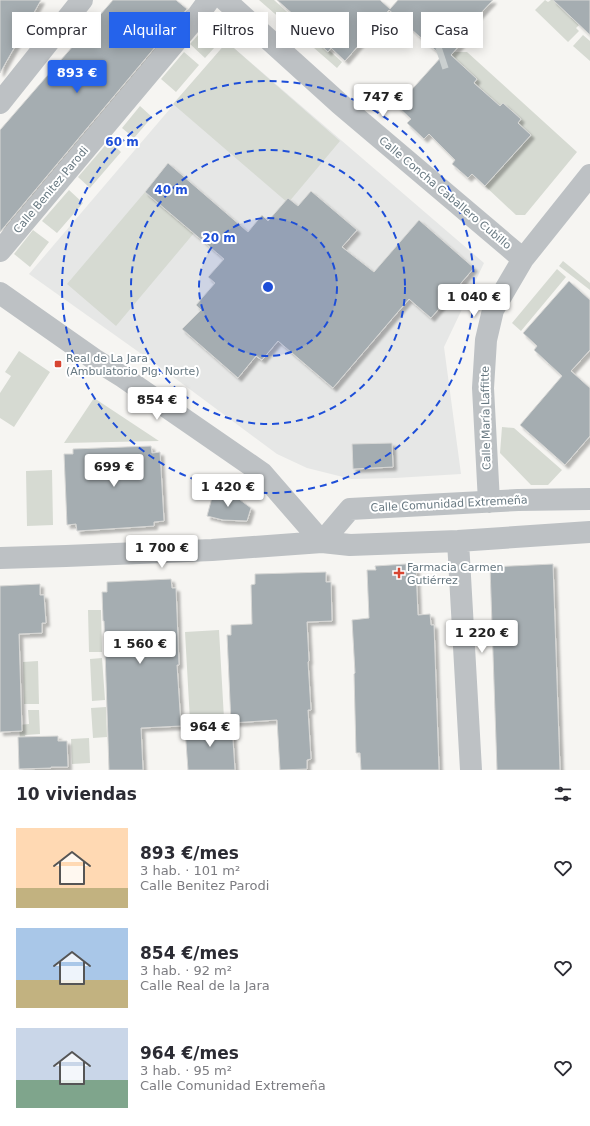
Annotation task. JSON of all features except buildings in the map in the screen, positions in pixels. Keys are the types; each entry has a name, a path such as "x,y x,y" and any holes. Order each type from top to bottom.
{"street":[{"path":"0,103 82,0"},
{"name":"Calle Benitez Parodi","path":"0,251 209,0"},
{"name":"Calle Concha Caballero Cubillo","path":"225,0 340,104 522,259"},
{"name":"Calle María Laffitte","path":"489,502 483,388 486,340 493,310 522,259 590,175"},
{"path":"0,293 262,473 322,542"},
{"name":"Calle Comunidad Extremeña","path":"322,542 350,509 489,502 590,499"},
{"path":"0,558 205,550 322,542 350,545 458,541 590,532"},
{"path":"458,541 471,770"}],"shaded area":[{"path":"259,0 274,0 287,12 276,12 276,15"},
{"path":"545,0 548,2 553,0 579,25 576,28 579,31 568,42 535,10"},
{"path":"198,35 198,48 214,48 205,58 190,44"},
{"path":"583,35 590,41 590,61 573,46"},
{"path":"222,48 234,48 484,263 444,347 461,474 351,479 307,468 277,454 164,370 29,274"},
{"path":"222,48 234,48 340,141 288,203 173,104"},
{"path":"314,48 327,48 342,62 337,68"},
{"path":"184,52 199,65 176,92 161,79"},
{"path":"451,52 467,52 577,152 525,215 516,215 485,186 531,135 518,123 521,119 503,103 500,106 474,83 477,79 460,64 447,58"},
{"path":"140,106 152,117 134,138 122,128"},
{"path":"109,141 121,152 90,188 78,177"},
{"path":"69,190 83,203 57,233 42,221"},
{"path":"145,192 194,233 116,326 67,284"},
{"path":"33,230 49,242 30,267 14,254"},
{"path":"563,261 590,283 590,290 559,266"},
{"path":"557,269 566,277 521,331 512,323"},
{"path":"19,351 50,372 14,427 0,418 0,393 11,376 5,372"},
{"path":"94,398 159,441 64,443"},
{"path":"502,427 514,428 562,470 548,485 531,485 500,453"},
{"path":"52,470 53,525 27,526 26,471"},
{"path":"88,610 101,610 102,652 89,652"},
{"path":"219,630 224,719 190,721 185,632"},
{"path":"102,658 105,700 92,701 90,659"},
{"path":"38,661 39,704 24,704 23,662"},
{"path":"106,707 107,737 93,738 91,708"},
{"path":"28,710 39,710 40,734 25,735 26,741 20,741 19,725 29,724"},
{"path":"89,738 90,763 72,764 71,739"}],"tunnel":[{"path":"439,59 445,57"}],"place":[{"name":"Real de La Jara (Ambulatorio Plg. Norte)","path":"58,364"},
{"name":"Farmacia Carmen Gutiérrez","path":"399,573"}]}
